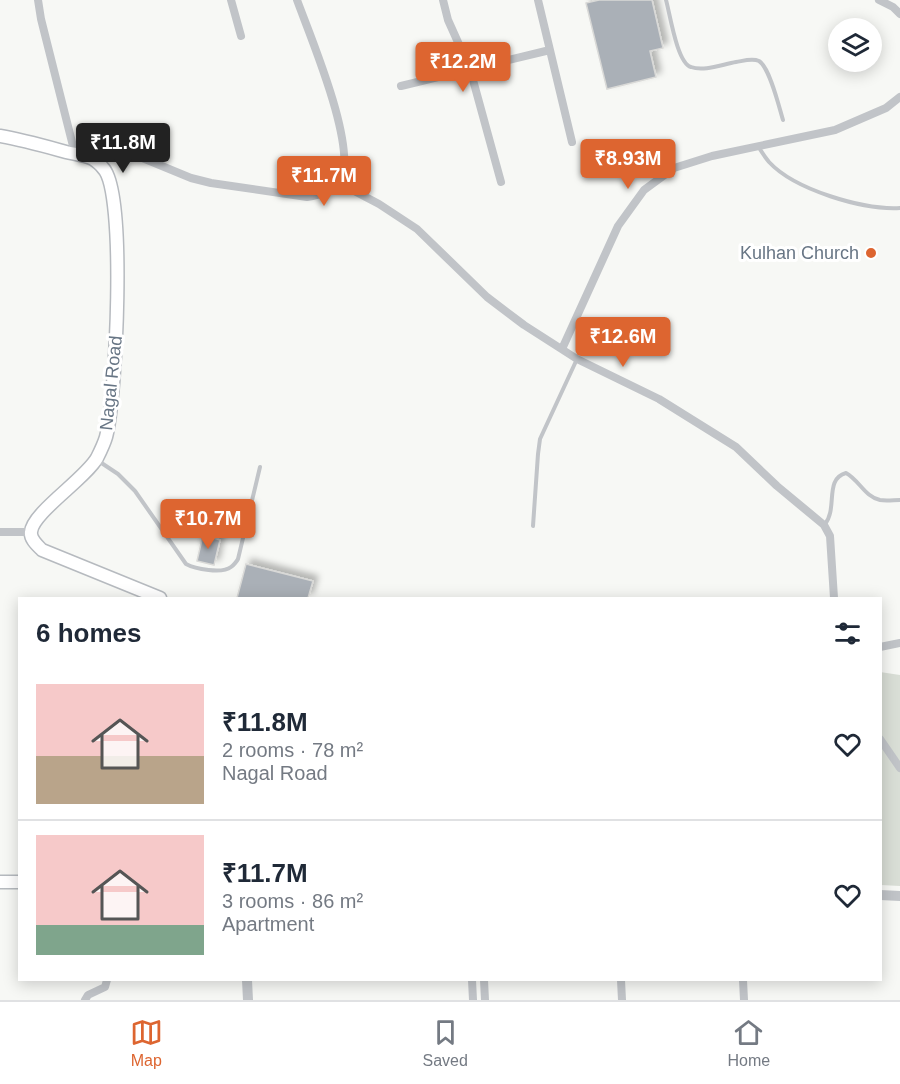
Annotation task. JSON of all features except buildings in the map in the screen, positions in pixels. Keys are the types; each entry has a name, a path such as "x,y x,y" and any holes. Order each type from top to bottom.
{"main road":[{"path":"0,136 93,159"},
{"name":"Nagal Road","path":"31,532 35,520 83,476 96,460 106,439 111,409 117,337 116,211 110,181 105,170 93,159"},
{"path":"31,532 34,542 42,550 158,597"},
{"path":"0,882 18,882"}],"street":[{"path":"38,0 75,154"},
{"path":"231,0 241,36"},
{"path":"93,159 112,150 123,150 191,178 211,183 267,190 295,197 321,195 339,183 344,170 342,134 297,0"},
{"path":"443,0 448,20 470,69 501,182"},
{"path":"538,0 572,142"},
{"path":"879,0 893,6 900,14"},
{"path":"401,86 550,50"},
{"path":"562,349 618,226 644,190 674,168 712,156 757,146 787,135 835,130 886,108 900,97"},
{"path":"339,183 379,204 417,229 487,297 524,325 577,359 659,399 736,447 777,486 824,525 830,536 834,597"},
{"path":"0,531 31,532"},
{"path":"882,647 900,643"},
{"path":"882,742 900,768"},
{"path":"882,895 900,896"},
{"path":"86,1000 88,995 105,987 107,981"},
{"path":"247,981 248,1000"},
{"path":"472,981 473,1000"},
{"path":"484,981 485,1000"},
{"path":"621,981 622,1000"},
{"path":"743,981 744,1000"}],"lane":[{"path":"666,0 678,48 688,67 698,69 750,60 759,62 767,71 783,120"},
{"path":"757,146 770,162 809,188 883,209 900,208"},
{"path":"533,526 540,439 577,359"},
{"path":"96,460 127,481 186,564 195,568 224,570 232,567 238,559 260,468"},
{"path":"824,525 832,513 832,490 835,480 846,473 853,477 872,497 880,500 900,500"}],"shaded area":[{"path":"882,672 900,675 900,886 882,885"}],"place":[{"name":"Kulhan Church","path":"871,253"}]}
